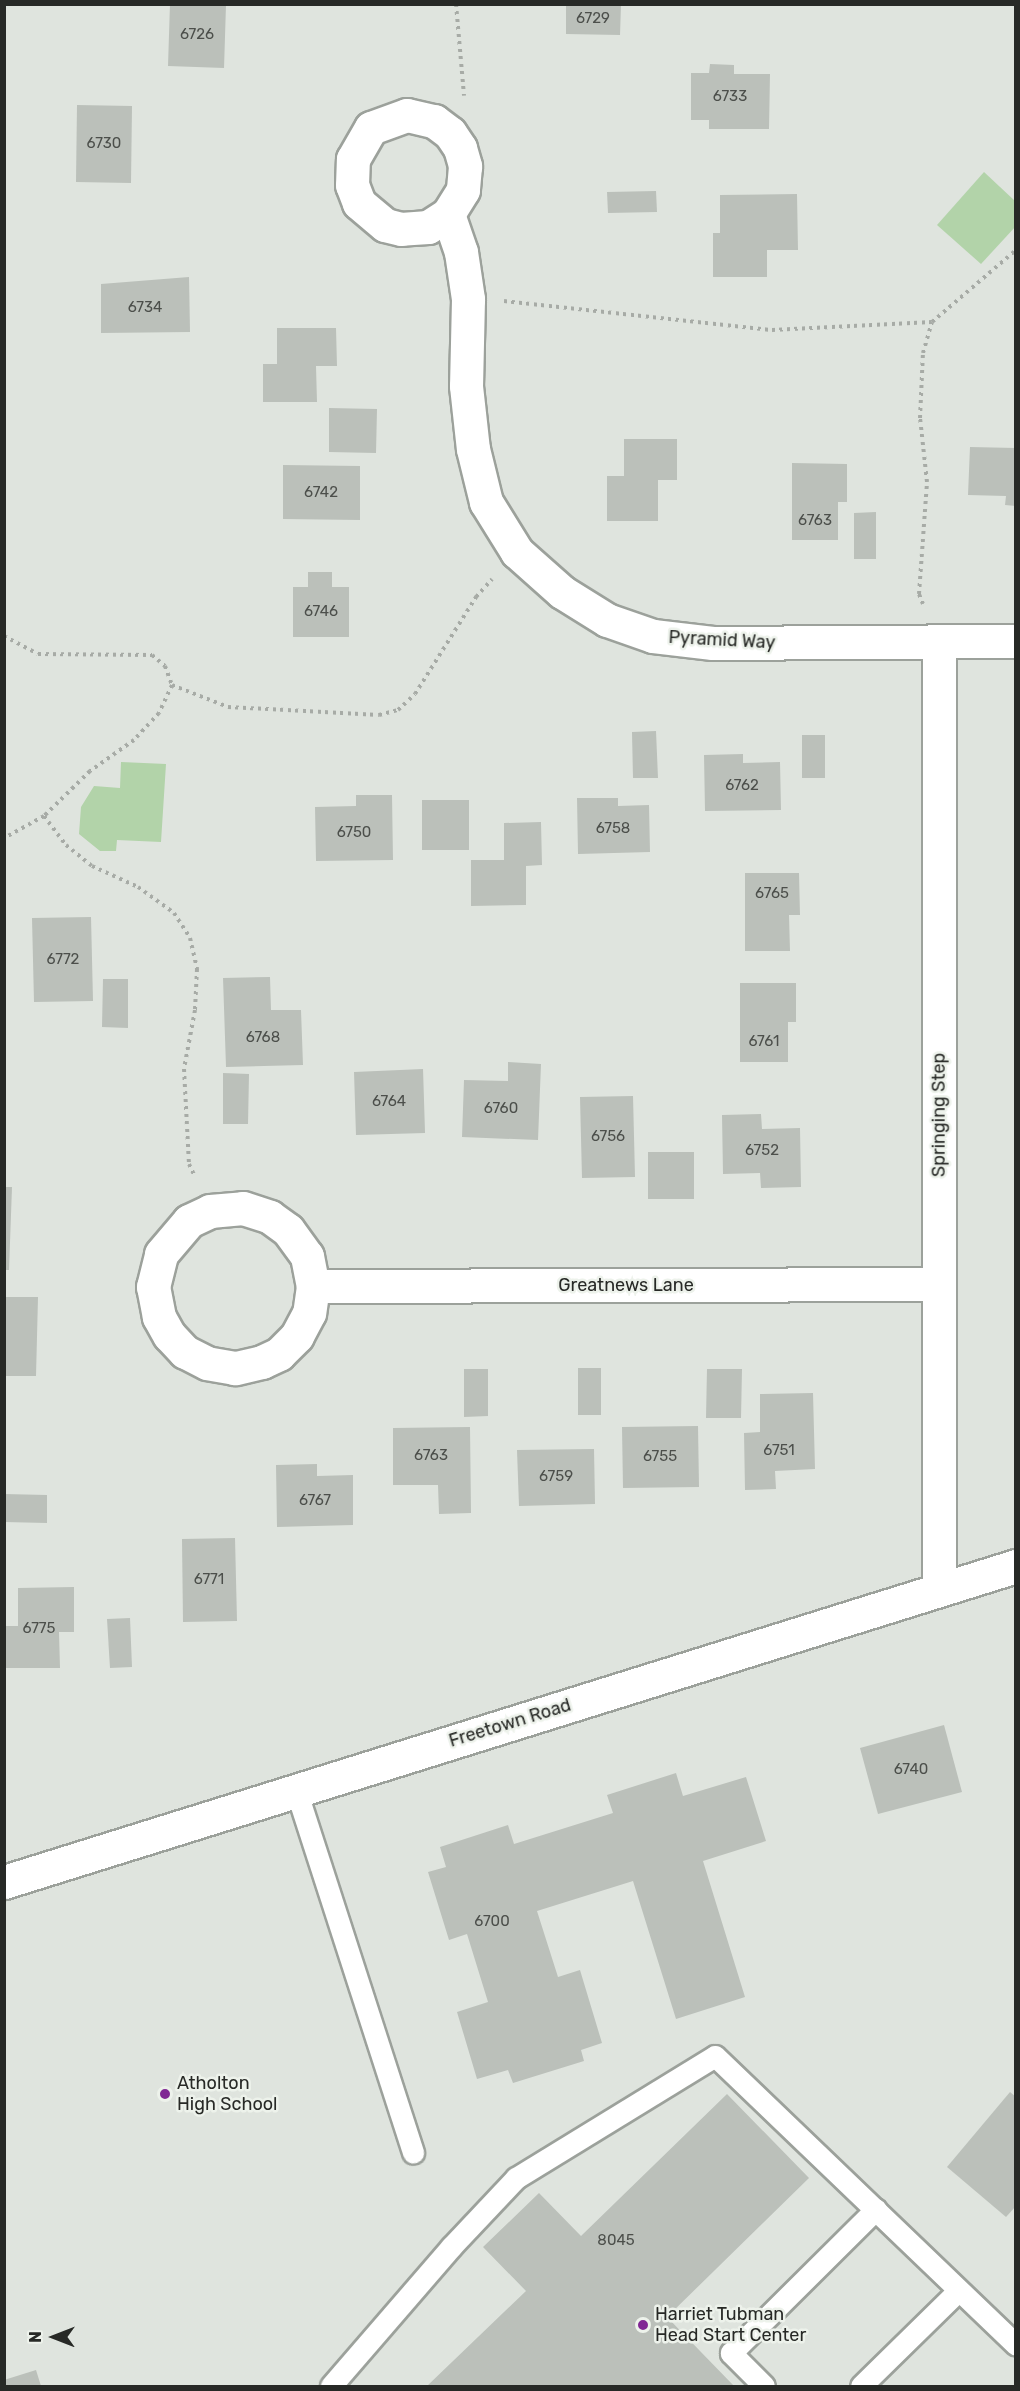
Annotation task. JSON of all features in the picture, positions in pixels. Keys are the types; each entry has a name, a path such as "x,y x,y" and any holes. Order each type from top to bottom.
{"street":[{"path":"407,115 434,121 450,133 460,148 465,166 463,190 448,214 414,230 385,225 359,203 352,185 352,159 361,140 386,120 407,115"},
{"name":"Pyramid Way","path":"448,214 461,252 468,299 466,386 473,448 486,502 517,552 562,592 607,620 653,636 714,643 1016,641"},
{"name":"Springing Step","path":"939,641 939,1589"},
{"path":"243,1208 270,1217 288,1230 307,1256 313,1286 309,1313 297,1336 279,1354 262,1362 235,1368 207,1363 186,1352 169,1335 159,1317 153,1287 161,1254 170,1238 189,1221 210,1211 243,1208"},
{"name":"Greatnews Lane","path":"313,1286 939,1284"},
{"name":"Freetown Road","path":"4,1882 1016,1566"}],"lane":[{"path":"296,1790 413,2153"},
{"path":"331,2386 450,2247 516,2178 715,2056 1016,2345"},
{"path":"764,2386 731,2353 876,2209"},
{"path":"861,2386 958,2291"}],"path":[{"path":"450,133 465,94 456,4"},
{"path":"939,641 919,594 927,482 920,418 923,353 932,322 1016,250"},
{"path":"468,299 610,310 772,330 932,322"},
{"path":"172,685 239,708 379,715 398,710 415,694 476,597 517,552"},
{"path":"4,636 38,654 152,655 165,666 172,685 159,713 134,740 90,771 44,816 4,838"},
{"path":"44,816 66,845 92,866 138,887 174,913 190,938 196,969 195,1010 184,1070 186,1131 189,1164 210,1211"}],"green space":[{"path":"984,172 1015,201 1016,226 981,264 937,225"},
{"path":"121,762 166,764 161,842 117,840 116,851 100,851 79,834 81,807 94,786 120,788"}],"building":[{"path":"170,4 226,4 224,68 168,66"},
{"path":"566,4 621,4 620,35 566,34"},
{"path":"710,64 734,65 734,74 770,74 769,129 709,129 709,120 691,120 691,73 709,73"},
{"path":"77,105 132,106 131,183 76,182"},
{"path":"656,191 657,212 608,213 607,192"},
{"path":"797,194 798,250 767,250 767,277 713,277 713,233 720,233 720,195"},
{"path":"189,277 190,332 101,333 101,284"},
{"path":"277,328 336,328 337,366 316,366 317,402 263,402 263,364 277,364"},
{"path":"329,408 377,409 376,453 329,452"},
{"path":"624,439 677,439 677,480 658,480 658,521 607,521 607,476 624,476"},
{"path":"970,447 1016,448 1016,506 1005,505 1006,496 968,495"},
{"path":"792,463 847,464 847,502 838,502 838,540 792,540"},
{"path":"283,465 360,466 360,520 283,519"},
{"path":"876,512 876,559 854,559 854,513"},
{"path":"308,572 332,572 332,587 349,587 349,637 293,637 293,587 308,587"},
{"path":"656,731 658,778 633,778 632,732"},
{"path":"802,735 825,735 825,778 802,778"},
{"path":"743,754 743,763 780,762 781,810 705,811 704,755"},
{"path":"356,795 392,795 393,860 316,861 315,807 356,806"},
{"path":"577,798 618,798 618,806 649,805 650,852 578,854"},
{"path":"422,800 469,800 469,850 422,850"},
{"path":"541,822 542,865 526,866 526,905 471,906 471,860 504,860 504,823"},
{"path":"745,873 799,873 800,915 789,915 790,951 745,951"},
{"path":"91,917 93,1001 34,1002 32,918"},
{"path":"270,977 271,1010 301,1010 303,1065 226,1067 223,978"},
{"path":"103,979 128,979 128,1028 102,1027"},
{"path":"740,983 796,983 796,1022 788,1022 788,1062 740,1062"},
{"path":"508,1062 541,1064 538,1140 462,1137 464,1080 508,1081"},
{"path":"423,1069 425,1133 356,1135 354,1072"},
{"path":"223,1073 249,1074 248,1124 223,1124"},
{"path":"633,1096 635,1177 582,1178 580,1097"},
{"path":"761,1114 762,1129 800,1128 801,1187 761,1188 760,1173 723,1174 722,1115"},
{"path":"648,1152 694,1152 694,1199 648,1199"},
{"path":"4,1187 12,1187 9,1270 4,1270"},
{"path":"5,1297 38,1297 36,1376 5,1376"},
{"path":"578,1368 601,1368 601,1415 578,1415"},
{"path":"464,1369 488,1369 488,1416 464,1417"},
{"path":"707,1369 742,1369 741,1418 706,1418"},
{"path":"813,1393 815,1469 775,1471 776,1489 745,1490 744,1433 760,1432 760,1394"},
{"path":"698,1426 699,1487 623,1488 622,1427"},
{"path":"470,1427 471,1513 439,1514 438,1485 393,1485 393,1428"},
{"path":"594,1449 595,1504 519,1506 517,1450"},
{"path":"317,1464 317,1476 353,1475 353,1525 277,1527 276,1465"},
{"path":"4,1494 47,1495 47,1523 4,1522"},
{"path":"235,1538 237,1621 183,1622 182,1539"},
{"path":"74,1587 74,1632 59,1632 60,1668 4,1668 4,1626 18,1626 18,1588"},
{"path":"130,1618 132,1667 110,1668 107,1619"},
{"path":"944,1725 962,1792 878,1814 860,1748"},
{"path":"676,1773 683,1796 746,1777 766,1841 703,1861 745,1997 676,2019 633,1881 537,1911 558,1977 580,1970 602,2043 581,2050 584,2061 513,2083 508,2070 477,2079 457,2012 488,2002 467,1934 449,1940 428,1872 446,1867 440,1847 508,1825 514,1844 613,1813 607,1795"},
{"path":"1010,2092 1016,2097 1016,2206 1006,2217 947,2167"},
{"path":"727,2094 809,2178 667,2317 734,2386 427,2386 526,2291 483,2247 539,2193 581,2236"},
{"path":"36,2370 41,2386 4,2386 4,2380"}],"place":[{"name":"Atholton High School","path":"165,2094"},
{"name":"Harriet Tubman Head Start Center","path":"643,2325"}]}
